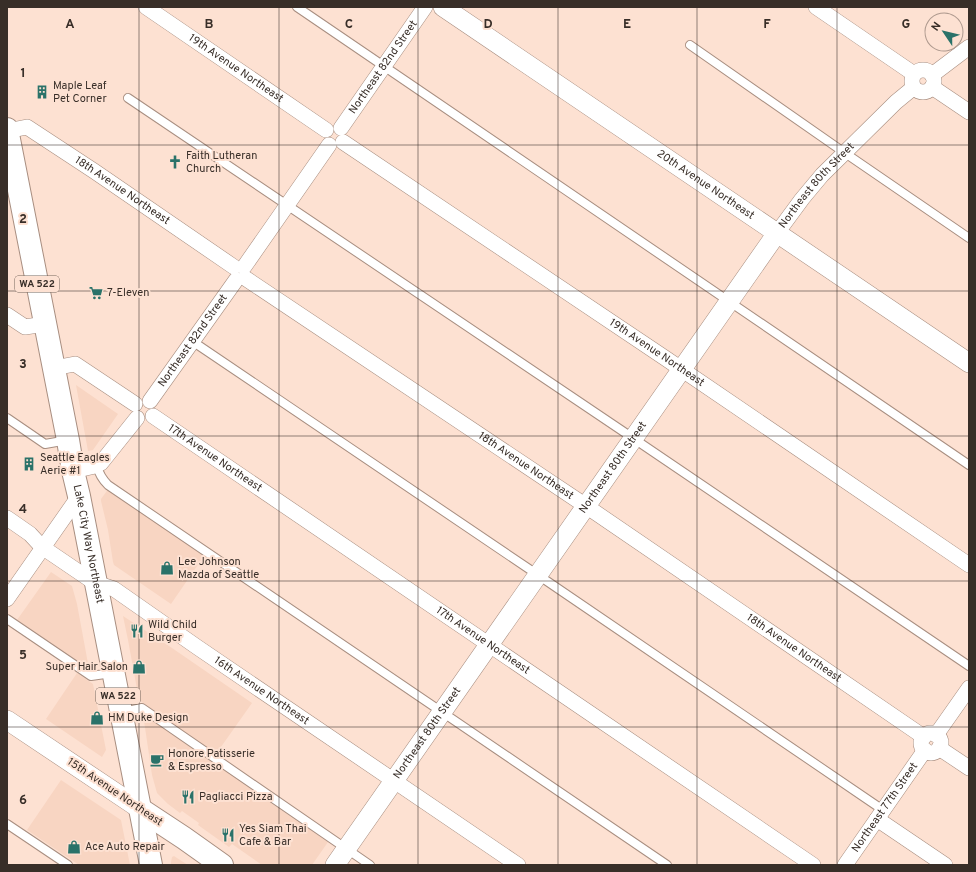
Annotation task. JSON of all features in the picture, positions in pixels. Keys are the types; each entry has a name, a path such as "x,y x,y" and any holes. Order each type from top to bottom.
{"main road":[{"name":"Lake City Way Northeast","path":"7,130 151,865"},
{"name":"15th Avenue Northeast","path":"140,809 222,865"}],"street":[{"name":"19th Avenue Northeast","path":"146,7 969,565"},
{"name":"Northeast 82nd Street","path":"151,409 192,341 426,7"},
{"name":"20th Avenue Northeast","path":"442,7 969,363"},
{"path":"816,7 914,81 917,92 928,92 932,81 969,47"},
{"name":"Northeast 80th Street","path":"335,865 777,233 822,175 896,102 914,81"},
{"path":"932,81 969,112"},
{"name":"18th Avenue Northeast","path":"7,130 27,127 94,171 240,273 586,506 969,768"},
{"path":"7,315 25,327 45,324"},
{"path":"54,368 75,364 136,411 142,421 148,420 151,409"},
{"name":"17th Avenue Northeast","path":"151,409 489,644 813,865"},
{"path":"73,471 97,466 105,459 136,411"},
{"path":"7,599 79,496"},
{"name":"16th Avenue Northeast","path":"7,518 30,534 42,547 95,583 114,589 518,865"},
{"name":"Northeast 77th Street","path":"845,865 969,688"},
{"name":"15th Avenue Northeast","path":"7,720 140,809"},
{"path":"880,814 945,865"}],"lane":[{"path":"297,7 969,465"},
{"path":"690,45 969,238"},
{"path":"128,98 288,204 969,666"},
{"path":"192,341 538,575 880,814"},
{"path":"7,418 45,444 68,440"},
{"path":"97,466 99,475 108,485 667,865"},
{"path":"7,619 90,676 114,672"},
{"path":"121,712 142,708 370,865"},
{"path":"7,824 68,865"}],"shaded area":[{"path":"76,385 118,414 93,450 88,451"},
{"path":"109,488 206,553 171,604 114,565 101,501"},
{"path":"51,572 72,586 77,604 89,669 17,620"},
{"path":"123,616 252,703 216,754 139,700"},
{"path":"77,673 93,684 106,750 102,757 46,719"},
{"path":"143,714 202,753 265,799 328,842 312,865 262,865 232,844 229,847 198,825 199,823 182,811 180,813 168,804 157,793 152,775"},
{"path":"61,780 121,820 130,865 79,865 27,830"},
{"path":"174,856 188,865 171,865 172,857"}],"place":[{"name":"Maple Leaf Pet Corner","path":"42,92"},
{"name":"Faith Lutheran Church","path":"175,162"},
{"name":"7-Eleven","path":"96,293"},
{"name":"Seattle Eagles Aerie #1","path":"29,464"},
{"name":"Lee Johnson Mazda of Seattle","path":"167,568"},
{"name":"Wild Child Burger","path":"137,631"},
{"name":"Super Hair Salon","path":"139,667"},
{"name":"HM Duke Design","path":"97,718"},
{"name":"Honore Patisserie & Espresso","path":"157,760"},
{"name":"Pagliacci Pizza","path":"188,797"},
{"name":"Yes Siam Thai Cafe & Bar","path":"228,835"},
{"name":"Ace Auto Repair","path":"74,847"}]}
